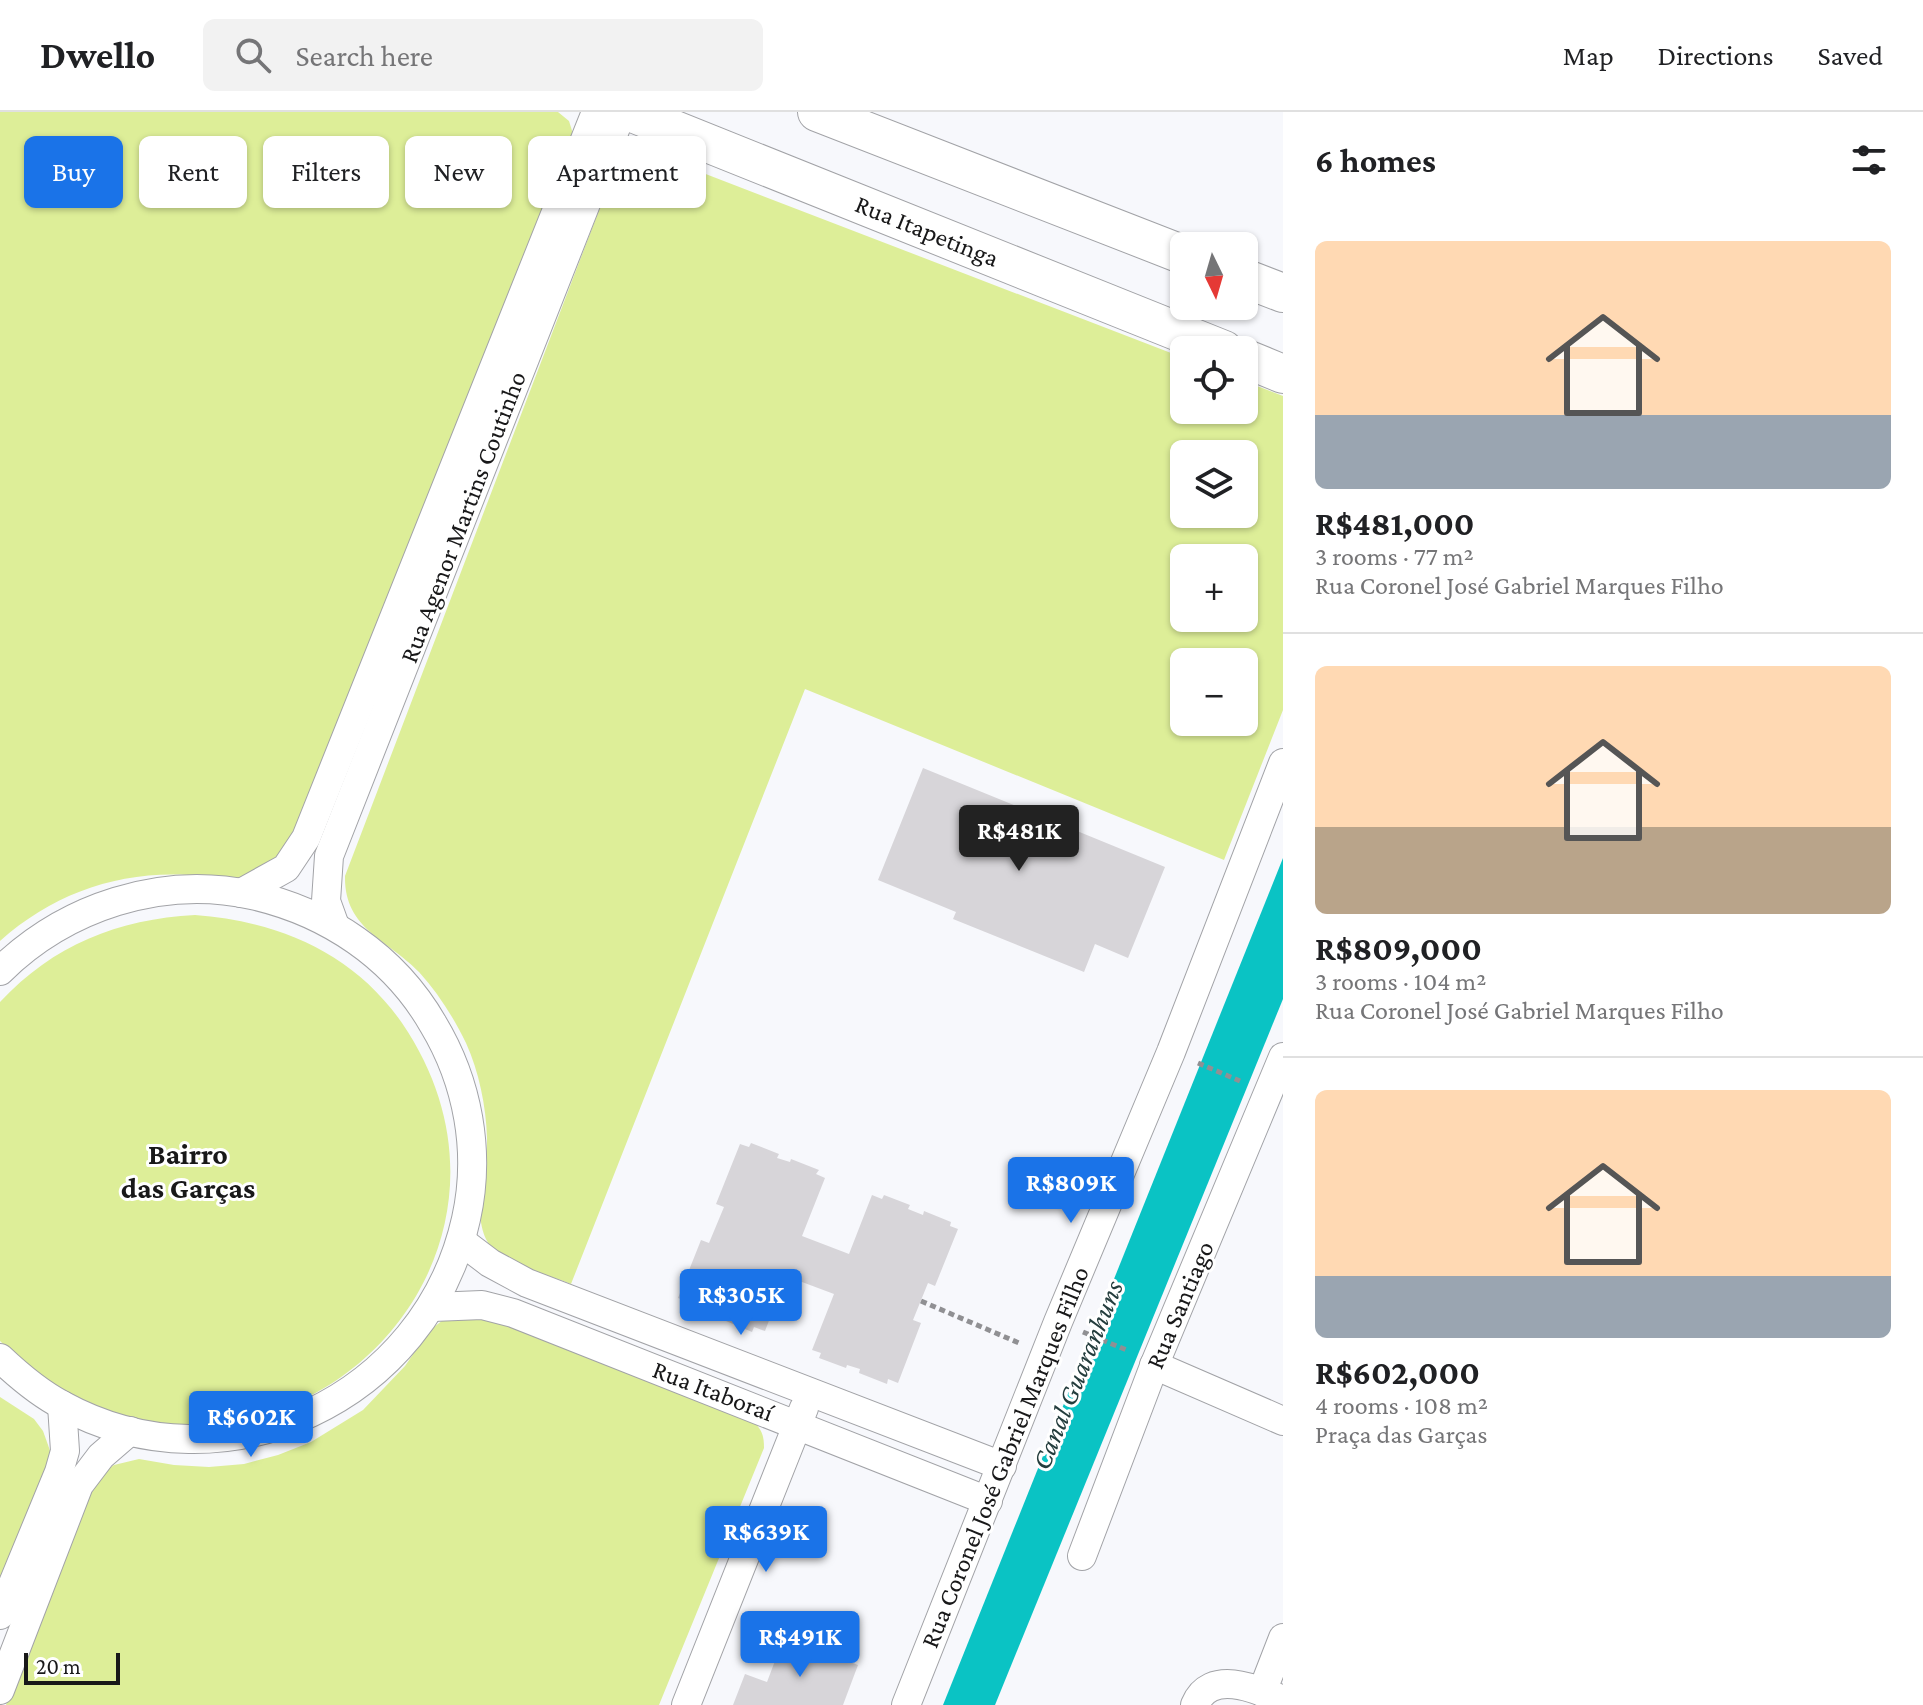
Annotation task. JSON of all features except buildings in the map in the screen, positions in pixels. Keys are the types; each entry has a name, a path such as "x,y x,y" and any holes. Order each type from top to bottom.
{"street":[{"name":"Rua Agenor Martins Coutinho","path":"241,893 286,868 306,838 596,112"},
{"name":"Rua Agenor Martins Coutinho","path":"335,926 326,901 329,856 622,112"},
{"name":"Rua Itapetinga","path":"630,112 1189,336"},
{"path":"817,112 1170,250"},
{"path":"1258,283 1283,293"},
{"path":"1258,364 1283,374"},
{"name":"Rua Coronel José Gabriel Marques Filho","path":"906,1705 1045,1354 1171,1052 1283,763"},
{"path":"0,971 19,952 58,925 101,905 147,893 194,889 241,893 274,900 335,926 368,949 399,976 424,1008 445,1043 463,1094 473,1161 470,1202 461,1241 433,1307 407,1342 376,1373 341,1398 301,1418 260,1432 217,1438 173,1438 130,1431 62,1405 26,1381 0,1358"},
{"name":"Rua Santiago","path":"1082,1556 1148,1361 1272,1114 1283,1057"},
{"name":"Rua Itaboraí","path":"461,1241 490,1263 527,1283 1002,1466"},
{"name":"Rua Itaboraí","path":"433,1307 482,1305 513,1313 988,1501"},
{"path":"1148,1361 1283,1421"},
{"path":"686,1705 811,1391"},
{"path":"0,1615 59,1472 65,1451 62,1405"},
{"path":"0,1690 79,1485 101,1456 130,1431"},
{"path":"1196,1702 1211,1686 1230,1683 1273,1696 1283,1638"}],"path":[{"path":"1197,1063 1245,1083"},
{"path":"921,1301 1045,1354"},
{"path":"1089,1334 1148,1361"}],"green space":[{"path":"0,112 558,112 569,121 574,136 528,136 528,208 546,208 293,844 255,876 239,881 162,875 136,877 87,889 42,910 0,941"},
{"path":"706,174 1170,353 1170,424 1258,424 1258,386 1283,396 1283,710 1224,860 805,689 571,1284 511,1261 491,1247 484,1233 480,1202 487,1138 485,1114 471,1054 451,1015 426,980 360,921 347,894 345,876 600,208 706,208"},
{"path":"195,915 255,924 284,933 337,959 361,977 402,1023 443,1112 449,1199 425,1279 378,1346 311,1395 231,1422 142,1420 51,1384 0,1341 0,1002 42,965 88,939 140,922"},
{"path":"448,1316 483,1316 756,1424 760,1430 764,1448 659,1705 6,1705 83,1504 103,1472 114,1465 139,1459 209,1467 244,1464 311,1442 363,1410 405,1366 429,1331"},
{"path":"0,1397 34,1419 43,1431 52,1456 0,1597"}],"water":[{"name":"Canal Guaranhuns","path":"1283,858 1283,999 995,1705 943,1705"}],"district":[{"name":"Bairro das Garças","path":"188,1170"}]}
